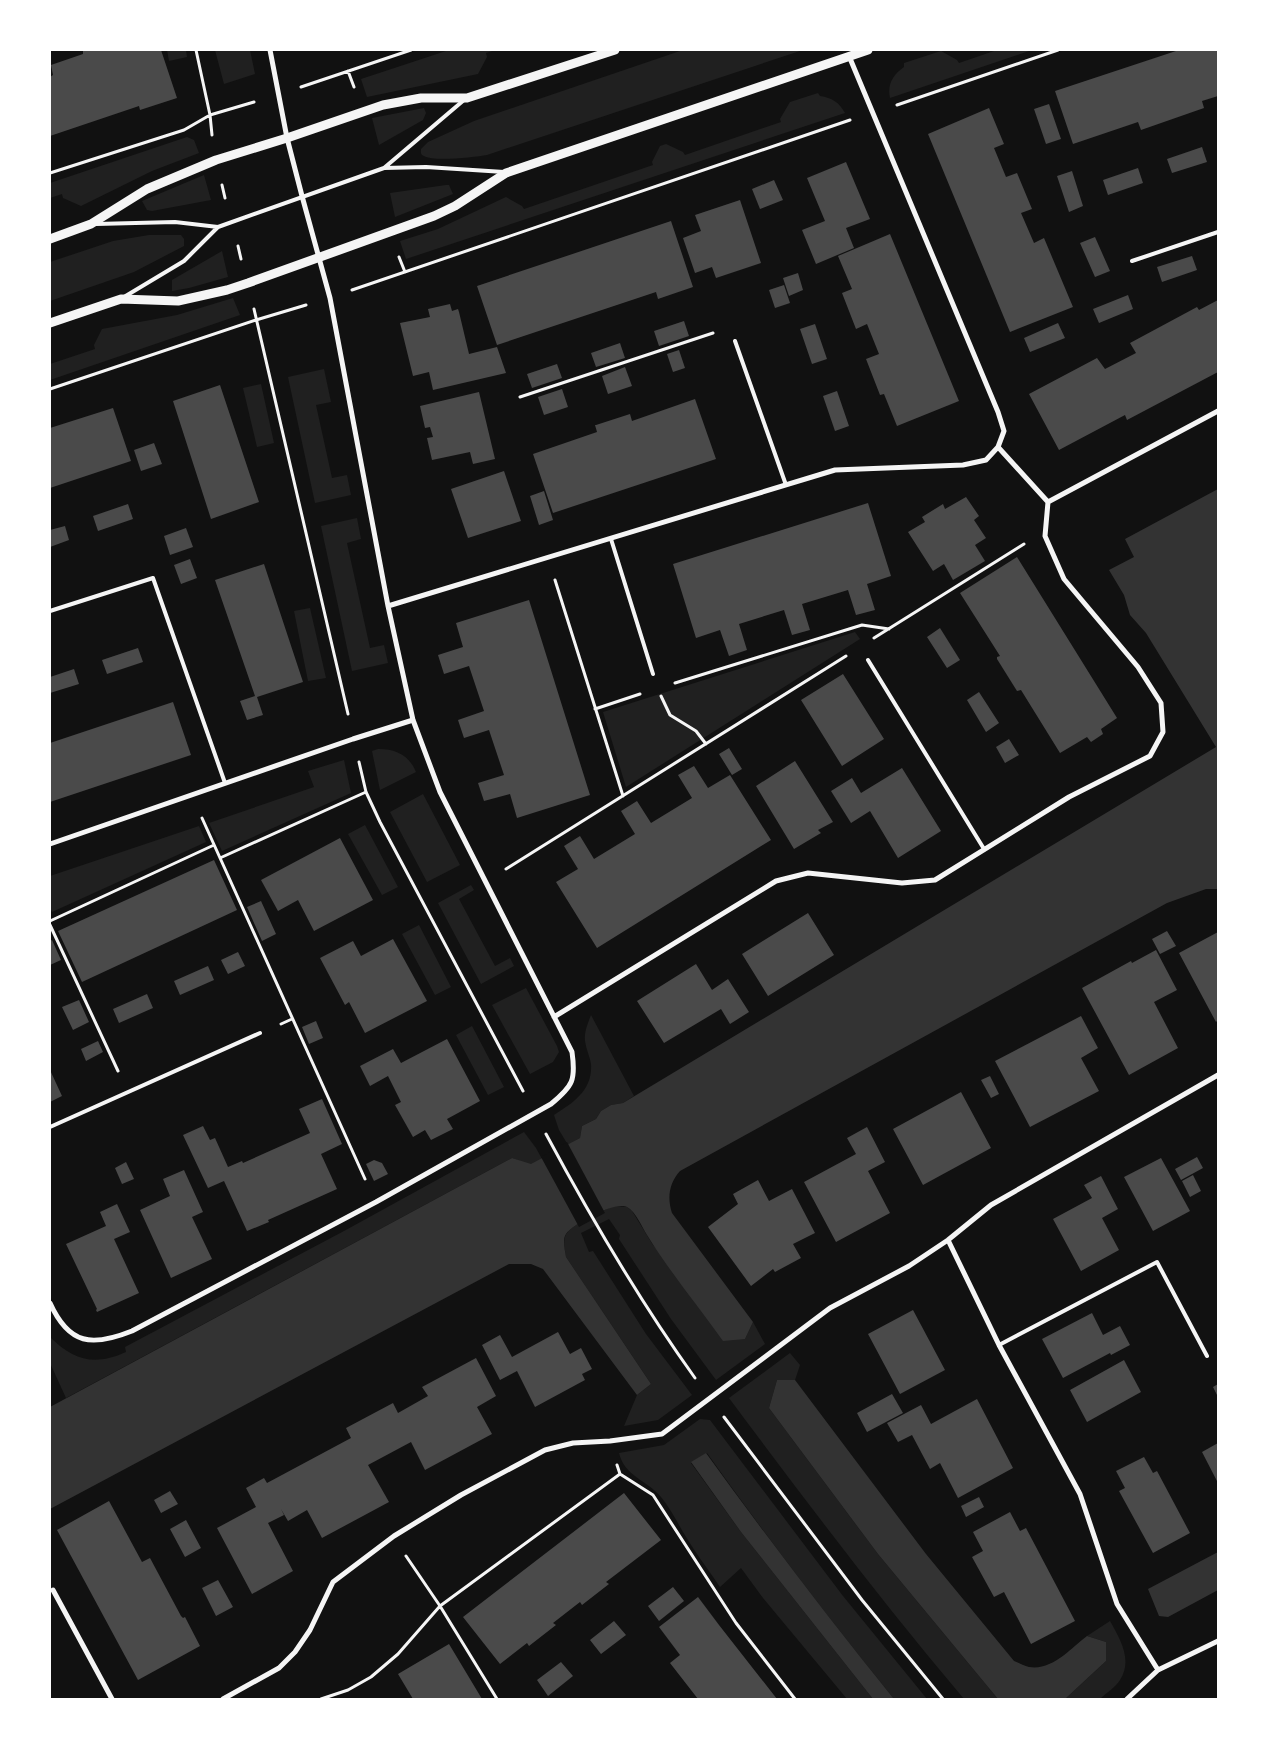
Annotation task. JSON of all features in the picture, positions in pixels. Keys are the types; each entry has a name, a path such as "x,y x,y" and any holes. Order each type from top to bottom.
{"street":[{"path":"50,1303 58,1320 78,1338 111,1340 132,1332 376,1202 551,1104 566,1091 572,1080 574,1066 572,1052 440,792 413,720 388,606 330,298 287,138 270,50"},
{"path":"50,239 92,224 146,189 216,160 383,105 421,98 467,98 615,50"},
{"path":"50,323 121,299 178,301 228,290 434,216 455,206 506,173 868,50"},
{"path":"388,606 835,470 963,465 986,460 998,447 1004,431 998,412 849,56"},
{"path":"1048,502 1218,411"},
{"path":"554,1018 776,881 808,873 902,882 935,880 1069,797 1150,756 1163,732 1161,703 1138,667 1064,579 1045,536 1048,502 998,447"},
{"path":"50,844 353,738 413,720"},
{"path":"224,1699 279,1668 295,1652 310,1630 333,1582 394,1536 461,1494 545,1450 573,1443 610,1441 662,1434 830,1308 909,1266 948,1240 991,1205 1218,1075"},
{"path":"948,1240 999,1345 1080,1494 1117,1604 1158,1670"},
{"path":"52,1590 112,1699"},
{"path":"1127,1699 1158,1670 1218,1641"}],"lane":[{"path":"384,168 467,98"},
{"path":"121,299 184,261 218,227 384,168 426,167 506,173"},
{"path":"92,224 174,222 218,227"},
{"path":"1132,262 1218,232"},
{"path":"735,341 786,486"},
{"path":"611,539 653,674"},
{"path":"50,611 153,578 225,783"},
{"path":"868,660 984,849"},
{"path":"50,1127 260,1033"},
{"path":"999,1345 1157,1262 1207,1356"}],"path":[{"path":"196,50 210,115"},
{"path":"50,173 184,130 210,115 411,50"},
{"path":"50,389 256,320 330,298 1058,50"},
{"path":"520,398 730,328 735,341"},
{"path":"868,642 1022,545 1045,536"},
{"path":"548,558 623,796"},
{"path":"595,709 862,625 889,629"},
{"path":"485,882 852,652"},
{"path":"653,674 670,715 696,731 706,744"},
{"path":"220,858 366,792"},
{"path":"191,795 376,1202"},
{"path":"50,920 214,845"},
{"path":"50,925 128,1092"},
{"path":"551,1142 597,1228 668,1340 862,1600 943,1699"},
{"path":"610,1441 620,1474 652,1495 736,1623 796,1699"},
{"path":"321,1699 348,1690 372,1677 398,1654 440,1606 620,1474"},
{"path":"394,1536 497,1699"}],"shaded area":[{"path":"167,50 186,50 187,57 169,61"},
{"path":"215,50 250,50 255,74 224,84"},
{"path":"449,50 495,50 486,53 487,57 478,74 367,97 361,79"},
{"path":"683,50 803,50 487,155 436,159 424,156 421,153 421,149 428,142 474,121"},
{"path":"997,50 1032,50 890,98 890,84 897,73 904,67 904,63 941,51 959,63"},
{"path":"818,93 820,96 835,101 845,113 406,259 400,241 438,229 506,197 524,209 653,165 652,162 660,146 666,144 683,152 685,155 781,122 780,119 790,102"},
{"path":"424,108 426,113 423,120 379,145 372,118"},
{"path":"187,137 194,140 199,153 152,171 81,206 63,198 62,194 50,198 50,183"},
{"path":"204,175 211,200 152,211 147,210 142,201"},
{"path":"449,185 453,194 395,217 390,193"},
{"path":"149,235 181,235 184,239 184,246 134,272 50,301 50,262 113,241"},
{"path":"222,251 228,277 172,291 172,280"},
{"path":"233,298 240,315 50,380 50,364 95,349 94,345 102,329 177,315"},
{"path":"324,369 331,402 316,405 332,478 347,475 351,495 315,503 288,377"},
{"path":"261,384 274,443 257,447 243,388"},
{"path":"1218,489 1218,889 1206,889 1167,903 680,1171 673,1181 670,1191 672,1213 753,1322 745,1339 723,1341 665,1262 633,1212 627,1207 614,1207 595,1214 577,1224 566,1234 564,1242 566,1257 651,1384 637,1395 543,1269 531,1264 509,1264 50,1509 50,1407 512,1158 531,1164 580,1138 582,1126 596,1119 601,1111 611,1105 623,1103 1216,747 1146,633 1130,615 1124,595 1109,570 1134,557 1125,539"},
{"path":"357,518 361,539 347,543 370,648 384,645 388,663 352,671 321,526"},
{"path":"310,608 326,678 308,681 294,611"},
{"path":"855,632 860,639 626,787 603,712"},
{"path":"378,749 391,750 406,757 416,772 380,790 372,751"},
{"path":"344,760 351,793 222,851 209,823 314,787 308,771"},
{"path":"423,794 460,865 427,882 390,812"},
{"path":"365,825 398,887 382,895 348,834"},
{"path":"199,826 206,842 52,912 50,908 50,876"},
{"path":"471,885 474,890 459,899 495,966 510,958 514,966 481,984 438,903"},
{"path":"419,925 451,987 435,995 402,934"},
{"path":"526,988 559,1052 553,1062 530,1074 492,1005"},
{"path":"591,1015 634,1096 623,1103 611,1105 601,1111 596,1119 582,1126 580,1138 568,1145 559,1130 554,1115 575,1100 589,1081 591,1064 585,1038 586,1028"},
{"path":"472,1026 504,1087 488,1095 456,1035"},
{"path":"524,1132 542,1159 531,1165 512,1158 66,1398 50,1363 50,1337 68,1351 85,1359 104,1359 126,1352 125,1347 344,1231"},
{"path":"614,1206 627,1207 632,1211 653,1245 745,1339 753,1322 765,1344 716,1380 671,1319 619,1239 620,1235 609,1219 581,1233 589,1252 593,1251 646,1334 692,1395 658,1420 624,1426 637,1395 651,1384 566,1257 564,1245 565,1237 573,1227 586,1218"},
{"path":"790,1353 800,1365 795,1380 777,1380 769,1408 878,1554 998,1699 964,1699 844,1550 729,1398"},
{"path":"777,1380 795,1380 926,1554 1014,1661 1029,1667 1046,1666 1061,1658 1087,1636 1106,1642 1106,1661 1065,1699 998,1699 878,1554 769,1408"},
{"path":"700,1419 710,1420 843,1596 927,1699 894,1699 799,1578 707,1453 691,1463 741,1532 873,1699 847,1699 763,1598 741,1568 720,1587 664,1501 655,1491 631,1473 622,1461 619,1453 664,1445"},
{"path":"706,1453 799,1578 894,1699 873,1699 741,1532 691,1462"},
{"path":"1218,1552 1218,1590 1168,1617 1159,1616 1148,1589"},
{"path":"1110,1621 1124,1650 1125,1665 1120,1680 1100,1699 1065,1699 1106,1661 1106,1642 1087,1636"}],"pier":[{"path":"567,1142 605,1213 579,1227 541,1157"}],"building":[{"path":"83,50 161,50 177,98 140,110 139,106 50,136 50,77 53,75 51,65 83,54"},
{"path":"1179,50 1218,50 1218,96 1202,101 1204,108 1141,130 1138,122 1073,144 1055,91"},
{"path":"1049,104 1061,139 1046,144 1034,109"},
{"path":"989,108 1004,144 994,148 1006,177 1017,173 1032,209 1021,213 1034,243 1044,238 1073,307 1010,332 928,134"},
{"path":"1202,147 1207,162 1172,173 1167,159"},
{"path":"846,162 870,219 846,228 854,248 816,264 802,230 825,221 807,178"},
{"path":"1138,168 1143,183 1108,195 1103,180"},
{"path":"1072,171 1083,206 1069,212 1057,176"},
{"path":"774,180 783,200 760,209 752,189"},
{"path":"740,200 761,263 716,278 712,267 695,273 683,238 701,231 695,215"},
{"path":"671,221 693,287 658,299 656,292 497,345 477,286"},
{"path":"890,234 959,401 897,426 884,394 880,395 866,359 879,354 867,324 856,329 842,293 852,289 838,256"},
{"path":"1095,237 1110,271 1095,277 1080,243"},
{"path":"1192,256 1197,270 1162,282 1157,267"},
{"path":"798,273 803,290 789,296 783,278"},
{"path":"784,285 790,303 775,308 769,290"},
{"path":"1128,295 1133,309 1099,323 1093,309"},
{"path":"1218,300 1218,372 1127,420 1125,415 1059,450 1029,394 1097,358 1105,369 1136,353 1130,343 1197,307 1199,310"},
{"path":"450,304 452,311 458,309 469,354 497,347 506,373 433,390 429,372 413,376 400,323 430,317 428,309"},
{"path":"684,321 689,336 659,346 654,331"},
{"path":"1058,323 1065,338 1030,352 1024,338"},
{"path":"815,324 827,359 812,364 800,329"},
{"path":"620,343 625,358 596,367 591,353"},
{"path":"679,350 685,368 673,372 667,354"},
{"path":"557,364 562,378 532,388 527,374"},
{"path":"625,367 632,386 608,394 602,376"},
{"path":"220,385 259,502 211,519 173,401"},
{"path":"562,389 568,407 544,415 538,397"},
{"path":"837,391 849,426 835,431 823,396"},
{"path":"479,392 495,459 473,464 470,452 432,460 427,438 433,437 430,427 425,428 420,406"},
{"path":"695,399 716,459 553,513 533,454 597,432 595,425 630,414 632,421"},
{"path":"113,408 131,461 50,488 50,428"},
{"path":"154,443 162,464 141,471 134,450"},
{"path":"504,471 521,521 468,538 451,489"},
{"path":"544,491 553,520 539,525 530,496"},
{"path":"966,497 979,516 974,520 986,538 975,545 985,561 953,580 944,564 933,571 908,532 925,522 922,517 943,504 945,509"},
{"path":"868,503 891,576 867,584 875,610 856,615 848,590 802,604 810,630 792,635 784,610 739,624 747,650 729,656 720,630 696,638 673,564"},
{"path":"128,504 133,519 98,531 93,516"},
{"path":"65,526 69,540 50,547 50,530"},
{"path":"186,528 193,547 170,555 164,536"},
{"path":"1017,557 1117,718 1101,729 1103,734 1091,742 1087,737 1060,753 1021,690 1017,691 997,659 1000,656 960,593"},
{"path":"190,559 197,578 181,584 174,565"},
{"path":"264,564 303,682 257,697 263,715 247,720 240,701 255,696 215,580"},
{"path":"529,600 590,795 517,818 510,794 484,801 478,783 504,775 489,730 464,738 458,720 484,711 469,666 444,674 438,655 463,647 456,623"},
{"path":"940,628 960,660 947,668 927,637"},
{"path":"138,648 143,662 107,674 102,660"},
{"path":"74,669 79,684 50,693 50,677"},
{"path":"843,674 884,739 842,766 801,700"},
{"path":"979,692 999,723 986,732 967,700"},
{"path":"173,702 191,755 50,802 50,743"},
{"path":"1009,739 1019,755 1005,763 996,747"},
{"path":"729,748 742,769 732,775 719,754"},
{"path":"795,761 833,822 818,830 821,833 794,849 756,786"},
{"path":"694,766 708,788 730,775 771,840 597,948 556,882 578,869 564,846 580,836 594,859 635,834 621,811 637,801 651,823 692,798 678,775"},
{"path":"902,768 941,831 898,858 870,811 851,823 831,791 852,778 861,793"},
{"path":"340,838 373,900 314,931 298,900 278,911 261,880"},
{"path":"214,860 237,910 82,982 58,931"},
{"path":"261,901 276,934 262,941 247,907"},
{"path":"808,913 834,955 768,996 742,954"},
{"path":"1167,931 1176,946 1160,954 1152,939"},
{"path":"1218,932 1218,1020 1216,1022 1179,953"},
{"path":"393,939 427,1001 365,1033 349,1002 345,1005 320,958 353,941 361,956"},
{"path":"52,940 61,960 50,965 50,941"},
{"path":"1156,950 1177,990 1154,1002 1178,1048 1129,1075 1082,988 1131,961 1132,963"},
{"path":"238,952 245,966 228,974 221,960"},
{"path":"696,964 712,990 728,979 749,1012 730,1024 721,1009 664,1043 637,1001"},
{"path":"208,966 214,980 180,995 174,981"},
{"path":"147,994 153,1008 119,1023 113,1009"},
{"path":"79,1000 89,1022 73,1030 62,1007"},
{"path":"1081,1016 1098,1048 1081,1058 1099,1091 1030,1127 995,1061"},
{"path":"316,1021 323,1038 309,1044 302,1027"},
{"path":"447,1039 480,1101 447,1119 453,1129 431,1140 425,1130 413,1137 395,1105 401,1102 388,1076 370,1086 360,1066 393,1049 401,1063"},
{"path":"98,1041 103,1052 86,1061 81,1049"},
{"path":"50,1070 62,1096 50,1102"},
{"path":"990,1076 999,1094 991,1098 981,1080"},
{"path":"961,1092 991,1148 923,1185 893,1129"},
{"path":"322,1099 342,1144 321,1154 337,1189 247,1231 224,1181 208,1188 183,1135 203,1126 210,1140 215,1138 228,1167 242,1161 243,1163 310,1133 299,1109"},
{"path":"867,1127 885,1162 868,1171 890,1213 836,1242 804,1182 856,1154 847,1138"},
{"path":"1197,1157 1203,1168 1181,1180 1175,1169"},
{"path":"1161,1158 1190,1211 1153,1231 1124,1177"},
{"path":"374,1160 382,1163 388,1174 374,1181 366,1164"},
{"path":"126,1162 134,1179 122,1184 115,1168"},
{"path":"184,1170 203,1212 192,1217 212,1259 171,1278 140,1210 170,1196 163,1179"},
{"path":"1193,1175 1201,1191 1190,1197 1182,1181"},
{"path":"1101,1176 1118,1209 1102,1218 1119,1250 1081,1271 1053,1219 1092,1198 1084,1185"},
{"path":"758,1180 769,1201 792,1189 815,1233 793,1244 801,1258 775,1272 773,1269 751,1286 708,1227 738,1204 733,1194"},
{"path":"117,1204 130,1232 114,1239 139,1293 97,1312 66,1244 106,1226 100,1212"},
{"path":"913,1310 945,1370 900,1394 868,1334"},
{"path":"1092,1313 1103,1335 1120,1326 1130,1345 1111,1355 1110,1353 1063,1378 1042,1339"},
{"path":"558,1332 570,1354 581,1348 592,1369 582,1374 585,1380 535,1407 517,1371 500,1380 482,1345 500,1335 512,1357"},
{"path":"476,1358 496,1396 477,1407 492,1434 425,1470 411,1442 368,1465 389,1502 322,1538 307,1510 288,1521 281,1509 284,1515 268,1523 293,1571 252,1594 217,1528 256,1507 246,1488 264,1478 267,1483 351,1438 346,1428 393,1403 398,1413 428,1396 422,1387"},
{"path":"1124,1360 1141,1392 1087,1422 1070,1390"},
{"path":"1218,1384 1218,1397 1213,1387"},
{"path":"892,1394 903,1413 867,1432 857,1413"},
{"path":"977,1399 1013,1468 958,1498 940,1463 930,1469 912,1435 898,1442 887,1423 921,1405 931,1424"},
{"path":"1218,1443 1218,1483 1202,1452"},
{"path":"1144,1457 1153,1473 1157,1471 1190,1533 1153,1553 1119,1491 1125,1488 1116,1471"},
{"path":"170,1491 178,1504 161,1513 154,1500"},
{"path":"624,1493 661,1540 606,1582 609,1584 582,1605 580,1602 553,1623 556,1625 529,1646 527,1643 500,1664 463,1617"},
{"path":"979,1497 984,1507 966,1517 961,1506"},
{"path":"109,1501 142,1562 150,1558 181,1616 185,1617 200,1646 138,1680 57,1530"},
{"path":"1010,1512 1020,1531 1026,1528 1075,1621 1031,1644 1004,1592 994,1597 972,1557 983,1551 973,1532"},
{"path":"186,1520 201,1548 185,1557 170,1529"},
{"path":"218,1580 233,1607 216,1616 202,1588"},
{"path":"673,1587 684,1601 659,1621 648,1606"},
{"path":"698,1597 777,1699 698,1699 670,1663 680,1655 659,1627"},
{"path":"614,1621 626,1635 601,1654 590,1640"},
{"path":"449,1644 482,1699 413,1699 398,1674"},
{"path":"561,1662 573,1676 548,1696 537,1680"}]}
